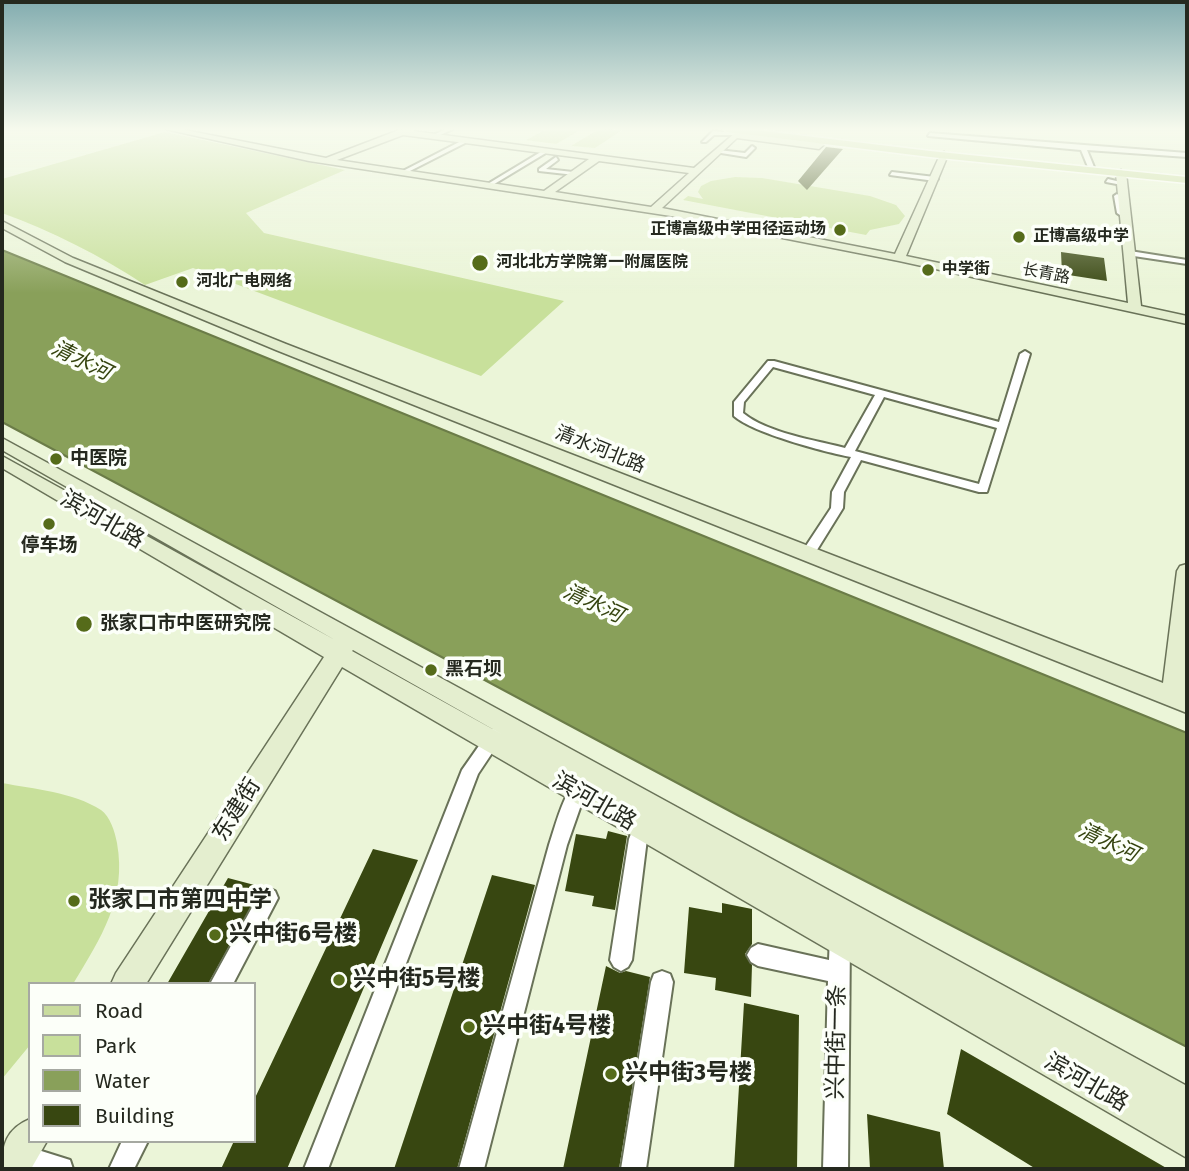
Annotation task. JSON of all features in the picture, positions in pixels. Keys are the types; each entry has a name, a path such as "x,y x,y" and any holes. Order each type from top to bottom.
{"street":[{"name":"长青路","path":"480,184 654,210 1187,318"},
{"path":"546,194 560,184"},
{"path":"654,210 683,184"},
{"path":"899,258 933,184"},
{"path":"1122,184 1120,205 1130,253 1135,306"},
{"name":"清水河北路","path":"2,224 90,269 807,555 1180,700"},
{"path":"1130,253 1187,262"},
{"path":"1002,426 771,363 739,402 738,414 753,424 983,489 1025,354"},
{"path":"807,555 837,508 838,492 881,393"},
{"name":"滨河北路","path":"2,443 344,646 844,929 1187,1140"},
{"name":"滨河北路","path":"2,461 344,646"},
{"path":"1180,700 1187,571"},
{"name":"东建街","path":"128,982 344,646"},
{"path":"316,1169 471,770 497,733"},
{"path":"471,1169 558,845 585,783"},
{"path":"621,960 648,818"},
{"path":"222,982 268,898"},
{"name":"滨河北路","path":"844,929 1187,1105"},
{"name":"兴中街一条","path":"835,1169 838,974 844,929"},
{"path":"758,955 838,974"},
{"path":"633,1169 662,982"},
{"path":"121,1169 135,1143"},
{"path":"19,1154 61,1169"}],"green space":[{"path":"2,184 314,184 246,213 264,233 564,301 481,376 193,268 145,285 76,245 2,213"},
{"path":"706,184 796,184 870,196 896,205 905,216 899,224 870,230 866,235 683,200 688,196 703,199 698,192"},
{"name":"张家口市第四中学","path":"2,783 66,795 101,810 113,829 119,863 115,900 109,917 74,982 28,982 28,1047 2,1079"}],"water":[{"name":"清水河","path":"2,250 1187,733 1187,1047 739,816 2,422"}],"building":[{"path":"801,184 813,184 807,190"},
{"path":"1061,252 1104,258 1107,281 1062,274"},
{"path":"608,831 627,836 615,910 592,906 594,896 565,891 576,834 606,839"},
{"name":"兴中街5号楼","path":"373,849 418,860 287,1169 221,1169 233,1143 256,1143 256,1096"},
{"name":"兴中街4号楼","path":"492,875 535,885 457,1169 394,1169"},
{"name":"兴中街6号楼","path":"228,878 262,887 209,982 168,982"},
{"path":"722,903 752,909 752,944 745,954 752,965 751,997 715,990 716,978 684,973 689,907 722,913"},
{"name":"兴中街3号楼","path":"606,966 620,973 626,971 650,977 619,1169 563,1169"},
{"path":"744,1003 799,1015 797,1169 734,1169"},
{"path":"961,1049 1168,1169 1036,1169 947,1114"},
{"path":"867,1114 940,1132 944,1169 870,1169"}],"place":[{"name":"正博高级中学田径运动场","path":"840,230"},
{"name":"正博高级中学","path":"1019,237"},
{"name":"河北北方学院第一附属医院","path":"480,263"},
{"name":"中学街","path":"928,270"},
{"name":"河北广电网络","path":"182,282"},
{"name":"中医院","path":"56,459"},
{"name":"停车场","path":"49,524"},
{"name":"张家口市中医研究院","path":"84,624"},
{"name":"黑石坝","path":"431,670"},
{"name":"张家口市第四中学","path":"74,901"},
{"name":"兴中街6号楼","path":"215,935"},
{"name":"兴中街5号楼","path":"339,980"},
{"name":"兴中街4号楼","path":"469,1027"},
{"name":"兴中街3号楼","path":"611,1074"}]}
